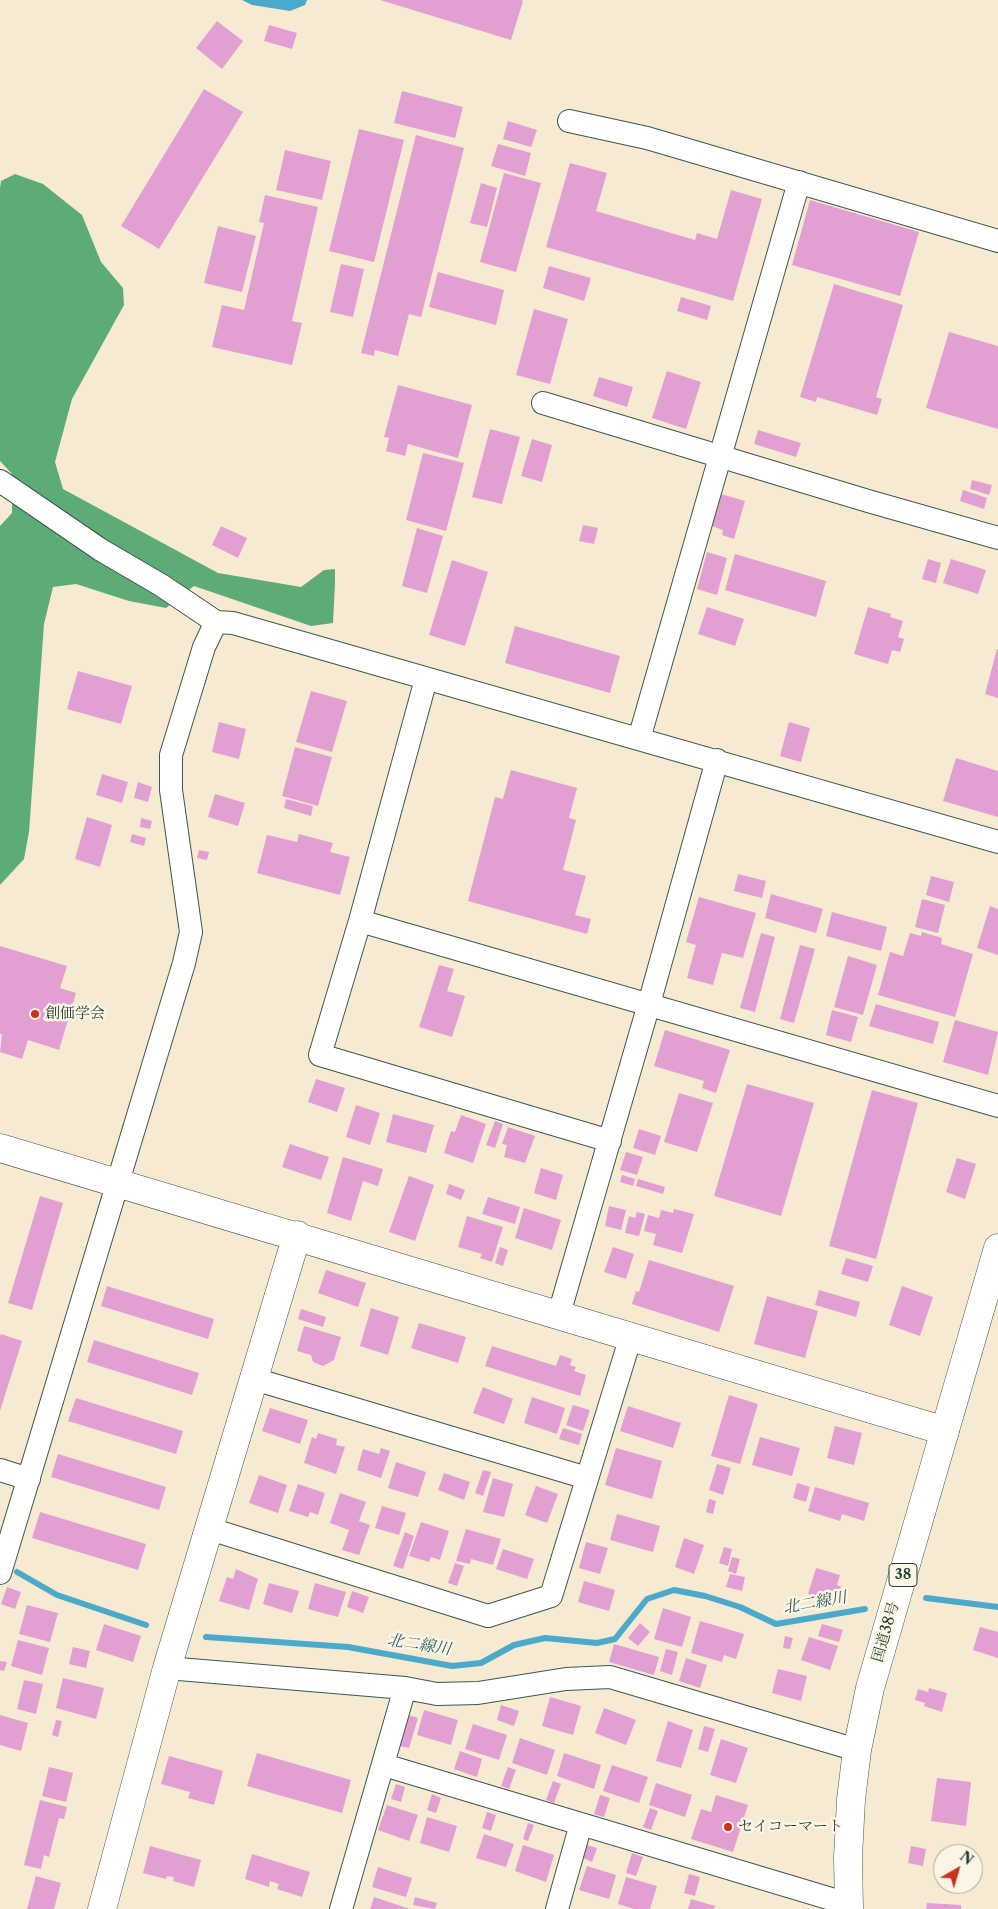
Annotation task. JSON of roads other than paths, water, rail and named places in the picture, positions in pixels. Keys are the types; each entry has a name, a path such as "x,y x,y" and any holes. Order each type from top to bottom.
{"main road":[{"path":"0,1148 297,1235 945,1431"},
{"path":"102,1909 167,1668 297,1235"},
{"name":"国道38号","path":"849,1907 851,1800 857,1750 870,1688 998,1248"}],"street":[{"path":"569,121 647,138 998,241"},
{"path":"639,738 800,182"},
{"path":"543,403 998,538"},
{"path":"0,481 101,550 161,585 216,622 233,623 998,842"},
{"path":"0,1573 120,1183 132,1135 184,963 191,932 171,790 171,755 204,647 216,622"},
{"path":"426,679 360,921 320,1055 610,1141"},
{"path":"559,1314 610,1141 717,760"},
{"path":"360,921 998,1106"},
{"path":"210,1529 488,1616 551,1596 631,1336"},
{"path":"254,1379 587,1478"},
{"path":"0,1470 29,1478"},
{"path":"167,1668 405,1688 437,1694 478,1693 566,1679 610,1677 857,1750"},
{"path":"341,1909 405,1688"},
{"path":"384,1764 581,1824 798,1900 849,1907"},
{"path":"557,1909 581,1824"}],"water":[{"path":"242,0 307,0 305,5 290,11 252,5"}],"waterway":[{"name":"北二線川","path":"17,1572 57,1595 146,1625"},
{"name":"北二線川","path":"206,1637 348,1647 452,1666 481,1663 514,1645 545,1638 597,1643 615,1639 647,1599 674,1590 705,1596 740,1607 776,1624 865,1609"},
{"name":"北二線川","path":"926,1598 998,1607"}],"place":[{"name":"創価学会","path":"35,1014"},
{"name":"セイコーマート","path":"728,1827"}]}
